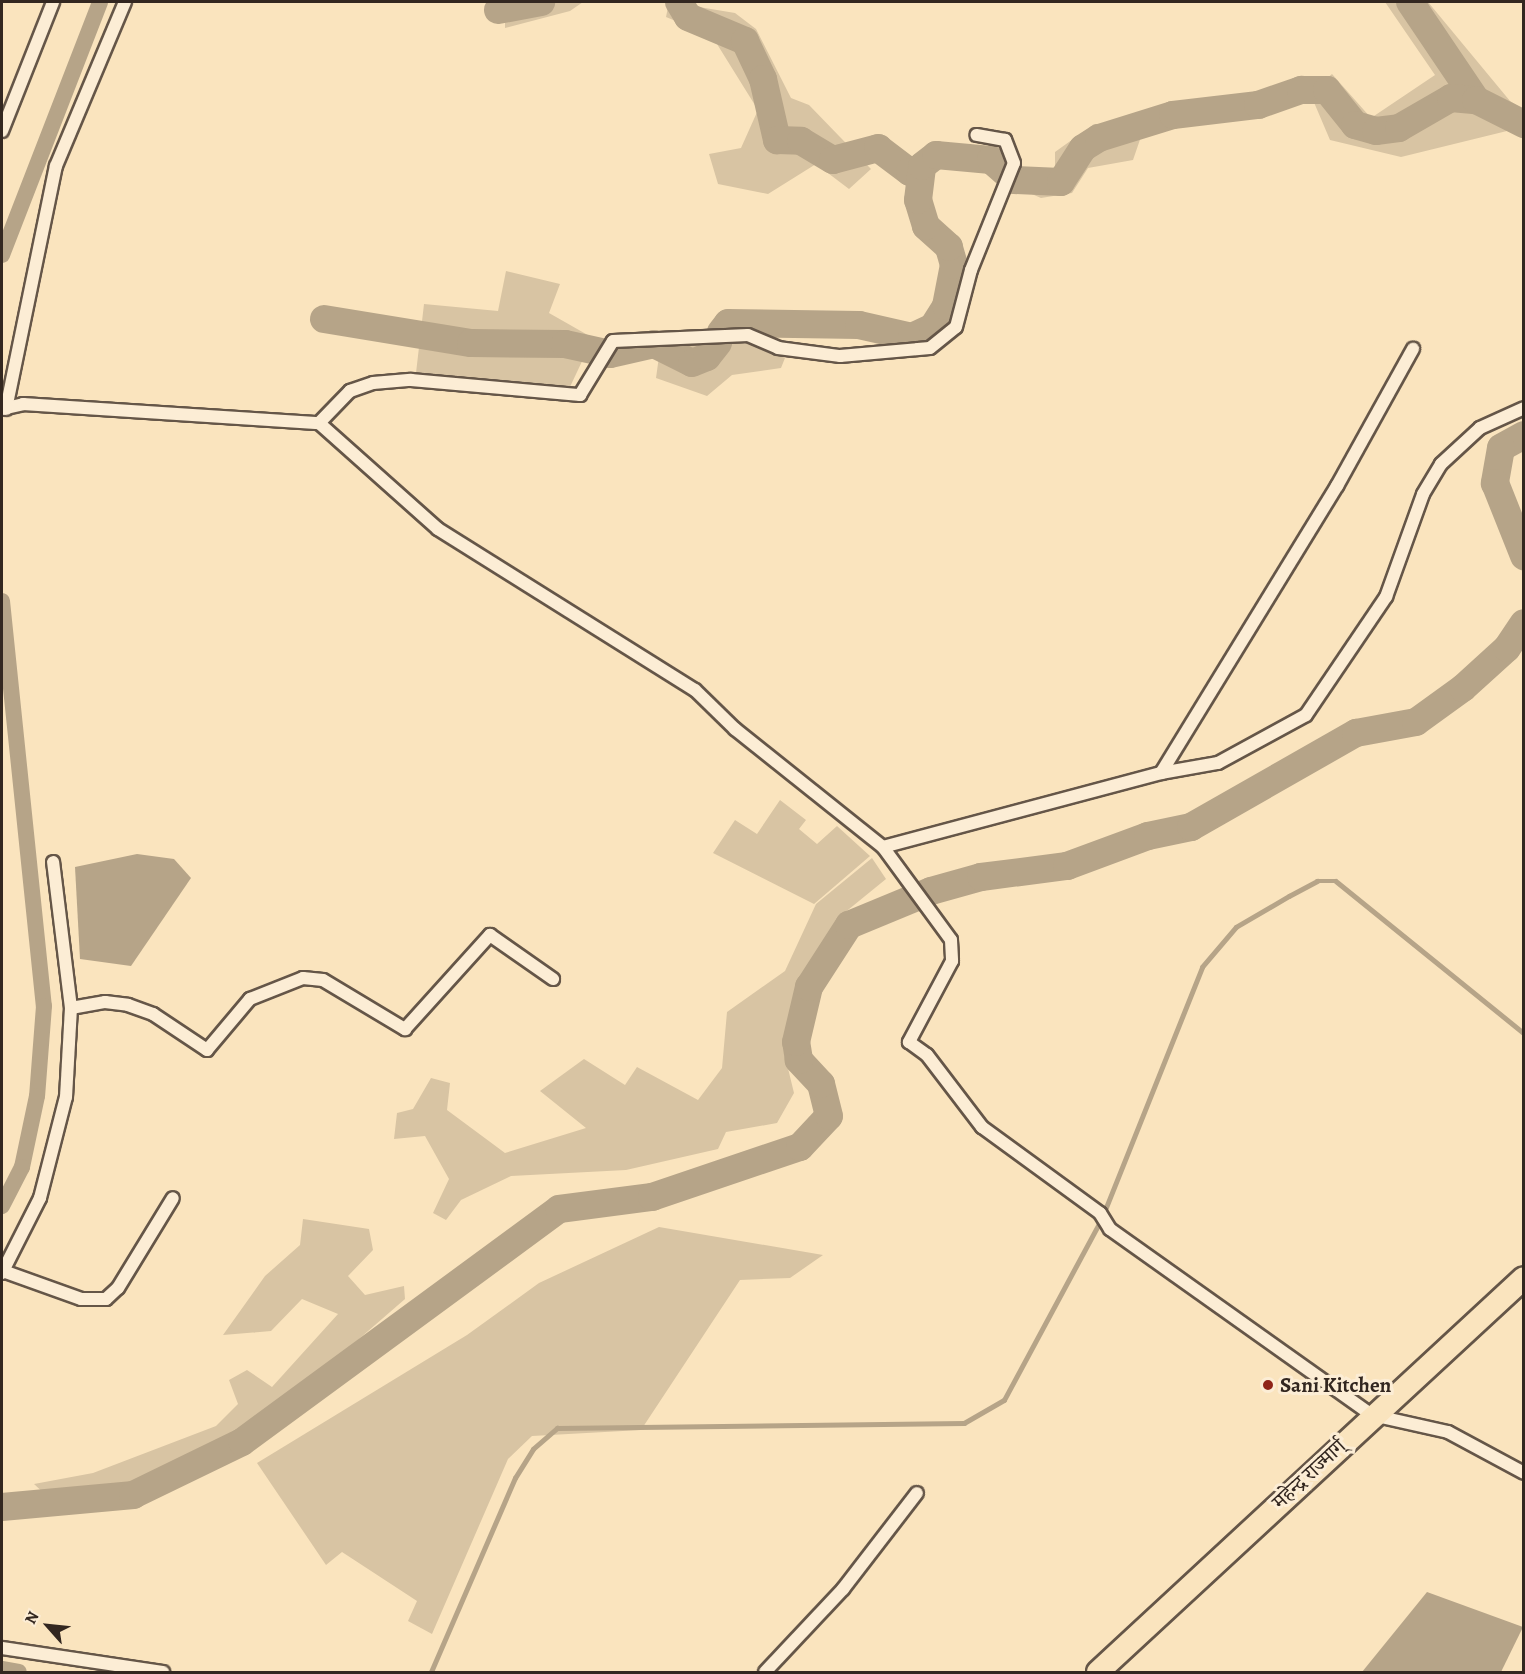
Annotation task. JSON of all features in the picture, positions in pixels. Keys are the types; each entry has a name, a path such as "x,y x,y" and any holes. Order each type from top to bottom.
{"highway":[{"name":"महेन्द्र राज्मार्ग्","path":"1098,1672 1372,1415 1524,1278"}],"street":[{"path":"2,131 53,2"},
{"path":"125,2 56,166 4,409 23,404 319,423 438,529 695,690 735,729 884,848 951,940 952,961 909,1042 932,1061 982,1127 1100,1213 1110,1229 1372,1415 1448,1432 1524,1473"},
{"path":"319,423 350,391 373,383 411,380 569,398 587,387 605,346 668,335 748,335 778,348 840,356 930,348 956,327 971,270 1013,166 1013,150 1005,140 976,135"},
{"path":"1161,773 1337,486 1413,349"},
{"path":"884,848 1161,773 1218,763 1306,715 1386,597 1423,494 1441,464 1480,428 1524,408"},
{"path":"53,862 71,1008 72,1048 60,1125 40,1198 2,1272 81,1299 106,1299 118,1288 173,1198"},
{"path":"71,1008 105,1002 128,1005 153,1014 207,1050 250,999 303,978 324,980 405,1029 490,935 553,979"},
{"path":"765,1672 843,1588 917,1493"},
{"path":"2,1648 163,1672"}],"shaded area":[{"path":"505,2 583,2 570,11 505,28"},
{"path":"669,2 735,13 756,29 791,98 809,105 871,169 849,189 816,164 768,194 718,184 709,154 741,148 758,110 712,36 666,17"},
{"path":"1385,2 1428,2 1510,101 1523,109 1523,139 1511,130 1401,157 1330,140 1310,93 1332,74 1371,118 1435,75"},
{"path":"1094,124 1145,125 1133,160 1088,168 1072,193 1041,198 1018,188 1022,170 1055,173 1055,152"},
{"path":"506,271 560,284 549,313 593,338 569,389 416,373 424,304 498,311"},
{"path":"747,340 785,358 781,368 732,375 707,396 656,378 661,342"},
{"path":"780,800 806,820 799,829 817,844 837,826 870,856 814,904 713,853 735,820 757,834"},
{"path":"137,854 174,859 191,878 131,966 80,959 75,867"},
{"path":"872,858 886,879 843,914 800,978 784,1052 794,1093 777,1123 726,1132 718,1149 626,1170 511,1176 461,1200 446,1220 433,1213 449,1179 425,1136 394,1139 397,1113 413,1109 431,1078 450,1083 447,1110 505,1153 586,1128 540,1091 584,1059 625,1085 637,1067 698,1100 722,1068 727,1012 785,971 816,904"},
{"path":"303,1219 369,1229 373,1250 348,1276 365,1295 404,1286 405,1299 231,1450 184,1483 49,1498 34,1484 93,1473 216,1426 238,1404 229,1380 247,1370 272,1387 338,1314 302,1299 271,1331 223,1335 265,1276 300,1245"},
{"path":"659,1227 823,1255 790,1278 740,1280 641,1430 532,1436 508,1459 432,1634 408,1621 417,1601 342,1552 326,1565 257,1463 467,1335 539,1283"},
{"path":"1427,1592 1523,1627 1501,1672 1362,1672"}],"waterway":[{"path":"2,255 100,2"},
{"path":"498,10 541,2"},
{"path":"679,2 688,17 745,41 763,79 777,140 801,141 833,160 878,148 910,172 920,172"},
{"path":"1410,2 1476,100"},
{"path":"721,332 728,323 859,325 912,337 933,327 946,306 954,265 949,247 926,226 918,200 922,166 936,155 991,160 1014,180 1061,182 1083,148 1099,138 1173,115 1258,105 1301,90 1327,90 1355,125 1376,131 1399,128 1451,98 1476,100 1524,124"},
{"path":"324,319 471,343 565,344 610,354 654,344 692,363 707,357 718,343"},
{"path":"1524,435 1501,448 1495,483 1524,556"},
{"path":"2,601 44,1006 37,1096 22,1167 2,1206"},
{"path":"2,1507 133,1495 242,1442 559,1209 652,1197 800,1147 829,1116 821,1084 799,1060 796,1042 809,987 849,925 931,891 981,877 1067,866 1148,836 1191,827 1356,733 1416,722 1463,688 1507,648 1524,623"},
{"path":"431,1672 515,1478 533,1449 557,1428 964,1423 1004,1400 1101,1220 1202,967 1236,927 1289,896 1317,881 1336,881 1524,1033"},
{"path":"2,1669 19,1672"}],"place":[{"name":"Sani Kitchen","path":"1268,1385"}]}
